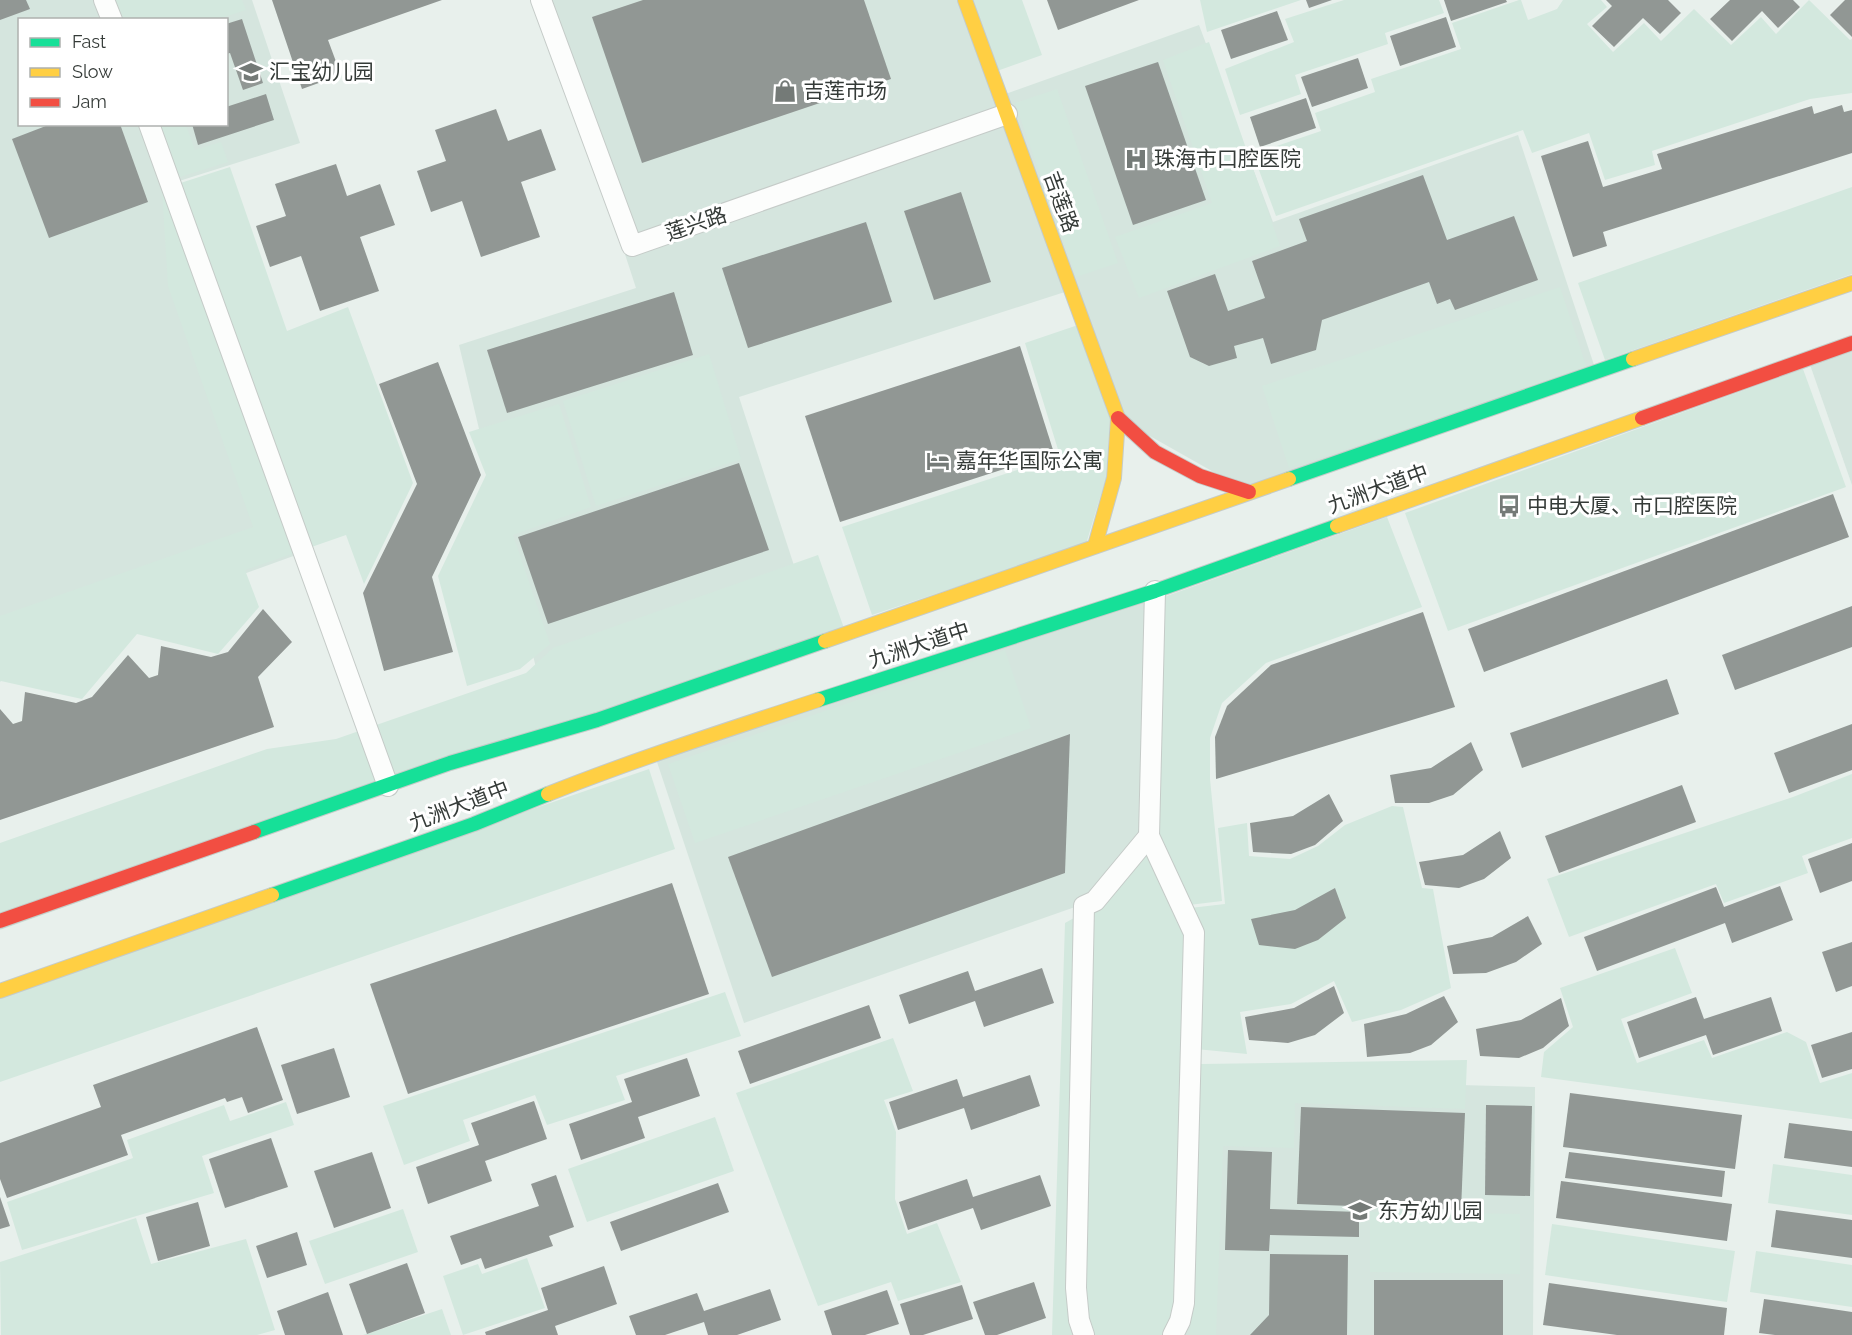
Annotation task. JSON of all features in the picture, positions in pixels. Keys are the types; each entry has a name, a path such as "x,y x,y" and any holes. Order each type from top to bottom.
{"main road":[{"name":"吉莲路","path":"965,0 1118,418"},
{"name":"九洲大道中","path":"0,921 450,763 597,720 1852,283"},
{"name":"九洲大道中","path":"0,991 462,828 667,749 1155,591 1852,343"},
{"path":"1118,418 1155,452 1200,476 1249,492"},
{"path":"1095,546 1114,478 1118,418"}],"street":[{"path":"105,0 111,18"},
{"name":"莲兴路","path":"541,0 632,246 1007,114"},
{"path":"150,126 388,786"},
{"path":"1155,591 1149,836 1194,933 1184,1303 1180,1321 1173,1335"},
{"path":"1084,1335 1079,1320 1076,1288 1084,906 1095,901 1149,836"}],"shaded area":[{"path":"0,0 109,0 116,18 18,18 18,126 228,126 228,18 125,18 179,0 252,0 300,143 176,182 310,550 0,662"},
{"path":"542,0 965,0 1000,96 1199,25 1273,222 1518,135 1596,371 1249,492 1118,418 1071,290 739,397 819,642 552,735 459,345 636,288"},
{"path":"1852,343 1852,485 1808,359"},
{"path":"1154,592 1149,836 1095,900 744,1023 654,753"},
{"name":"东方幼儿园","path":"1191,1078 1535,1087 1533,1335 1184,1335"}],"green space":[{"path":"97,0 242,0 246,10 221,18 104,18"},
{"path":"971,0 1022,0 1042,55 997,71"},
{"path":"1200,0 1301,0 1207,32"},
{"path":"1344,0 1439,0 1444,13 1385,33 1388,44 1295,75 1301,94 1240,115 1225,69 1294,42 1285,19"},
{"path":"1521,0 1528,20 1557,9 1563,0 1601,0 1607,7 1587,24 1613,52 1644,23 1661,41 1694,9 1731,45 1761,17 1776,34 1809,0 1850,40 1852,39 1852,93 1810,99 1652,151 1655,165 1605,180 1589,133 1532,153 1523,130 1276,216 1253,154 1321,131 1315,113 1375,92 1371,79 1461,49 1452,23"},
{"path":"1209,42 1280,246 1139,298 1115,237 1212,203 1163,60"},
{"path":"1057,89 1118,263 1076,277 1015,103"},
{"path":"141,126 186,126 195,150 221,142 228,162 161,183"},
{"path":"230,167 287,331 348,307 413,483 364,584 346,535 245,570 259,607 218,654 137,634 82,699 0,682 0,616 253,527 168,286 162,189"},
{"path":"1852,187 1852,274 1605,360 1578,283"},
{"path":"1560,287 1587,369 1289,468 1262,386"},
{"path":"1078,325 1110,419 1106,478 1086,544 872,615 842,527 1060,456 1025,343"},
{"path":"709,354 741,459 596,506 563,401"},
{"path":"1803,369 1846,487 1448,631 1405,513"},
{"path":"559,404 591,507 513,535 550,644 520,669 467,686 438,576 486,475 469,432"},
{"path":"1387,517 1422,607 1266,663 1222,703 1210,738 1210,779 1222,901 1189,905 1156,836 1164,597"},
{"path":"818,555 845,631 0,930 0,843 267,749 336,739 526,673 553,648"},
{"path":"1005,650 1031,728 695,843 668,764"},
{"path":"649,769 675,849 0,1082 0,992"},
{"path":"1852,774 1852,838 1802,856 1808,873 1724,903 1716,884 1569,937 1547,879 1793,797"},
{"path":"1392,806 1403,807 1422,888 1433,889 1451,988 1401,1010 1352,1022 1334,981 1291,1004 1240,1012 1247,1054 1196,1049 1190,908 1225,904 1218,828 1247,823 1249,856 1290,859 1318,846 1345,825"},
{"path":"1148,850 1188,936 1177,1335 1052,1335 1065,923 1099,904"},
{"path":"1675,948 1692,993 1621,1019 1637,1063 1704,1040 1712,1058 1787,1032 1806,1042 1820,1083 1852,1073 1852,1119 1541,1077 1544,1052 1573,1027 1560,988"},
{"path":"725,992 741,1036 616,1076 625,1100 547,1125 535,1095 463,1120 470,1141 404,1165 383,1106"},
{"path":"893,1038 913,1091 884,1100 896,1132 895,1199 907,1234 937,1223 961,1282 898,1301 891,1282 818,1306 736,1093"},
{"path":"1467,1060 1465,1109 1295,1103 1294,1148 1223,1146 1216,1335 1190,1335 1201,1064"},
{"path":"286,1102 294,1125 202,1156 214,1193 22,1250 7,1202 133,1158 127,1140 224,1105 230,1121"},
{"path":"715,1117 734,1171 587,1222 568,1169"},
{"path":"1773,1164 1852,1175 1852,1215 1768,1203"},
{"path":"403,1209 418,1252 325,1284 309,1241"},
{"path":"1370,1212 1520,1214 1520,1274 1370,1272"},
{"path":"136,1218 151,1264 246,1239 275,1330 257,1335 1,1335 0,1262"},
{"path":"1552,1224 1735,1251 1727,1302 1545,1275"},
{"path":"1756,1251 1852,1265 1852,1307 1750,1292"},
{"path":"527,1258 545,1308 463,1335 443,1276 478,1264 482,1274"},
{"path":"442,1309 451,1335 363,1335"}],"building":[{"path":"0,0 26,0 30,9 0,20"},
{"path":"272,0 442,0 328,40 341,75 302,89"},
{"path":"643,0 864,0 891,79 642,163 592,17"},
{"path":"1047,0 1139,0 1058,30"},
{"path":"1306,0 1332,0 1309,8"},
{"path":"1444,0 1506,0 1507,2 1451,21"},
{"path":"1606,0 1668,0 1681,13 1660,34 1643,18 1614,47 1592,26 1612,6"},
{"path":"1730,0 1793,0 1800,7 1778,28 1762,11 1732,41 1710,19"},
{"path":"1845,0 1852,0 1852,37 1830,15"},
{"path":"1277,11 1288,40 1231,59 1221,30"},
{"path":"1446,17 1456,47 1400,66 1390,36"},
{"path":"242,19 263,83 243,90 230,53 228,54 228,23"},
{"path":"1358,58 1368,88 1312,107 1301,77"},
{"path":"1158,62 1206,200 1133,225 1085,86"},
{"path":"266,94 274,120 198,145 193,126 228,126 228,106"},
{"path":"1306,98 1316,128 1260,147 1250,117"},
{"path":"1842,105 1844,112 1852,110 1852,153 1603,232 1607,246 1573,257 1541,156 1588,141 1603,187 1662,169 1657,154 1812,106 1814,114"},
{"path":"496,109 508,141 541,129 556,170 521,182 540,237 481,257 462,201 431,212 417,171 446,161 435,130"},
{"path":"46,126 121,126 148,202 49,238 12,139"},
{"path":"336,164 347,196 380,184 395,225 360,237 379,291 320,311 301,256 270,267 256,226 286,216 275,184"},
{"path":"1423,175 1447,240 1514,216 1538,280 1455,310 1450,299 1437,304 1429,282 1322,320 1316,350 1271,364 1263,338 1234,346 1237,358 1209,366 1190,357 1167,291 1215,274 1228,311 1265,298 1252,261 1307,241 1299,219"},
{"path":"961,192 991,282 934,300 904,211"},
{"path":"866,222 892,302 748,348 722,268"},
{"path":"674,292 693,355 507,413 487,350"},
{"name":"嘉年华国际公寓","path":"1020,346 1054,453 840,522 805,416"},
{"path":"438,362 481,475 432,577 453,652 384,671 363,593 417,484 379,384"},
{"path":"739,463 769,550 548,624 518,537"},
{"path":"1833,494 1849,537 1484,672 1468,629"},
{"path":"1852,606 1852,647 1735,690 1722,655"},
{"path":"263,609 292,642 258,677 274,727 0,820 0,709 13,724 22,721 25,692 76,703 92,697 128,655 149,678 158,675 161,646 211,657 228,652"},
{"path":"1423,612 1455,707 1216,779 1215,737 1227,706 1271,665"},
{"path":"1667,679 1679,714 1522,768 1510,733"},
{"path":"1852,724 1852,770 1789,793 1774,753"},
{"path":"1070,734 1065,873 772,977 728,857"},
{"path":"1471,742 1483,770 1453,795 1429,803 1395,803 1390,775 1431,768"},
{"path":"1682,785 1696,822 1559,873 1545,836"},
{"path":"1329,794 1343,821 1315,845 1291,854 1253,852 1250,823 1293,816"},
{"path":"1500,831 1511,858 1484,879 1459,888 1425,885 1419,862 1463,855"},
{"path":"1852,843 1852,881 1820,893 1808,859"},
{"path":"672,883 709,994 408,1094 370,984"},
{"path":"1780,886 1793,920 1732,943 1725,923 1597,971 1584,937 1716,887 1724,907"},
{"path":"1335,888 1346,918 1318,940 1295,949 1259,945 1251,919 1295,910"},
{"path":"1528,916 1542,944 1516,962 1486,973 1453,974 1447,946 1492,937"},
{"path":"1852,942 1852,986 1836,992 1822,952"},
{"path":"1042,968 1054,1003 984,1027 975,1001 909,1024 899,995 968,971 975,991"},
{"path":"1334,986 1344,1013 1315,1035 1288,1043 1249,1040 1245,1017 1294,1008"},
{"path":"1444,996 1458,1022 1431,1045 1410,1053 1367,1057 1364,1024 1406,1014"},
{"path":"1696,997 1704,1019 1771,997 1782,1031 1713,1055 1706,1035 1639,1058 1627,1022"},
{"path":"1561,998 1569,1026 1543,1048 1519,1058 1480,1056 1476,1029 1521,1020"},
{"path":"869,1005 881,1038 750,1084 738,1051"},
{"path":"257,1027 283,1100 248,1113 242,1097 227,1102 225,1098 121,1135 128,1155 7,1198 0,1179 0,1143 101,1107 93,1085"},
{"path":"1852,1032 1852,1069 1822,1078 1811,1045"},
{"path":"334,1048 350,1097 297,1114 281,1065"},
{"path":"687,1058 700,1096 638,1117 645,1138 581,1160 569,1124 632,1102 624,1079"},
{"path":"1030,1075 1040,1106 971,1130 964,1108 898,1130 889,1102 957,1079 963,1097"},
{"path":"1570,1093 1742,1115 1735,1169 1563,1147"},
{"path":"534,1101 547,1139 485,1161 492,1181 428,1204 416,1167 479,1145 471,1123"},
{"path":"1486,1105 1532,1106 1530,1196 1485,1195"},
{"path":"1301,1107 1465,1113 1461,1210 1297,1204"},
{"path":"1789,1123 1852,1131 1852,1167 1784,1158"},
{"path":"271,1138 288,1187 225,1208 209,1159"},
{"path":"1228,1150 1272,1152 1270,1209 1359,1212 1359,1237 1270,1235 1269,1251 1225,1250"},
{"path":"372,1152 391,1208 334,1228 314,1171"},
{"path":"1569,1152 1725,1171 1722,1197 1565,1178"},
{"path":"556,1175 574,1227 549,1236 553,1246 485,1269 481,1258 461,1265 450,1236 539,1206 531,1184"},
{"path":"1040,1175 1051,1206 981,1230 973,1208 908,1230 899,1202 967,1179 973,1197"},
{"path":"1561,1181 1732,1204 1727,1241 1556,1218"},
{"path":"718,1183 729,1212 621,1251 610,1222"},
{"path":"0,1197 10,1226 0,1229"},
{"path":"198,1202 210,1246 158,1261 146,1217"},
{"path":"1776,1210 1852,1220 1852,1258 1771,1247"},
{"path":"297,1232 307,1265 267,1278 256,1246"},
{"path":"1270,1254 1348,1255 1347,1335 1250,1335 1269,1315"},
{"path":"407,1263 425,1313 367,1334 349,1284"},
{"path":"604,1266 617,1304 555,1326 558,1335 486,1335 485,1332 548,1310 541,1288"},
{"path":"1374,1280 1503,1280 1503,1335 1374,1335"},
{"path":"1034,1282 1046,1318 997,1335 985,1335 973,1302"},
{"path":"1549,1283 1727,1308 1724,1335 1617,1335 1543,1325"},
{"path":"962,1285 973,1319 923,1335 910,1335 900,1304"},
{"path":"770,1289 781,1320 737,1335 708,1335 704,1322 665,1335 636,1335 629,1316 697,1293 704,1311"},
{"path":"887,1290 899,1324 865,1335 832,1335 824,1311"},
{"path":"328,1292 343,1335 285,1335 277,1311"},
{"path":"1764,1299 1852,1312 1852,1335 1759,1333"}],"traffic: fast":[{"path":"1289,479 1633,359"},
{"path":"818,700 1155,591 1337,526"},
{"path":"254,832 450,763 597,720 825,641"},
{"path":"272,895 474,824 548,794"}],"traffic: slow":[{"path":"965,0 1118,418 1114,478 1095,546"},
{"path":"1633,359 1852,283"},
{"path":"1337,526 1642,418"},
{"path":"825,641 1289,479"},
{"path":"548,794 648,757 818,700"},
{"path":"0,991 272,895"}],"traffic: jam":[{"path":"1642,418 1852,343"},
{"path":"1118,418 1155,452 1200,476 1249,492"},
{"path":"0,921 254,832"}],"place":[{"name":"汇宝幼儿园","path":"251,72"},
{"name":"吉莲市场","path":"785,91"},
{"name":"珠海市口腔医院","path":"1136,159"},
{"name":"嘉年华国际公寓","path":"938,461"},
{"name":"中电大厦、市口腔医院","path":"1509,506"},
{"name":"东方幼儿园","path":"1360,1211"}]}
